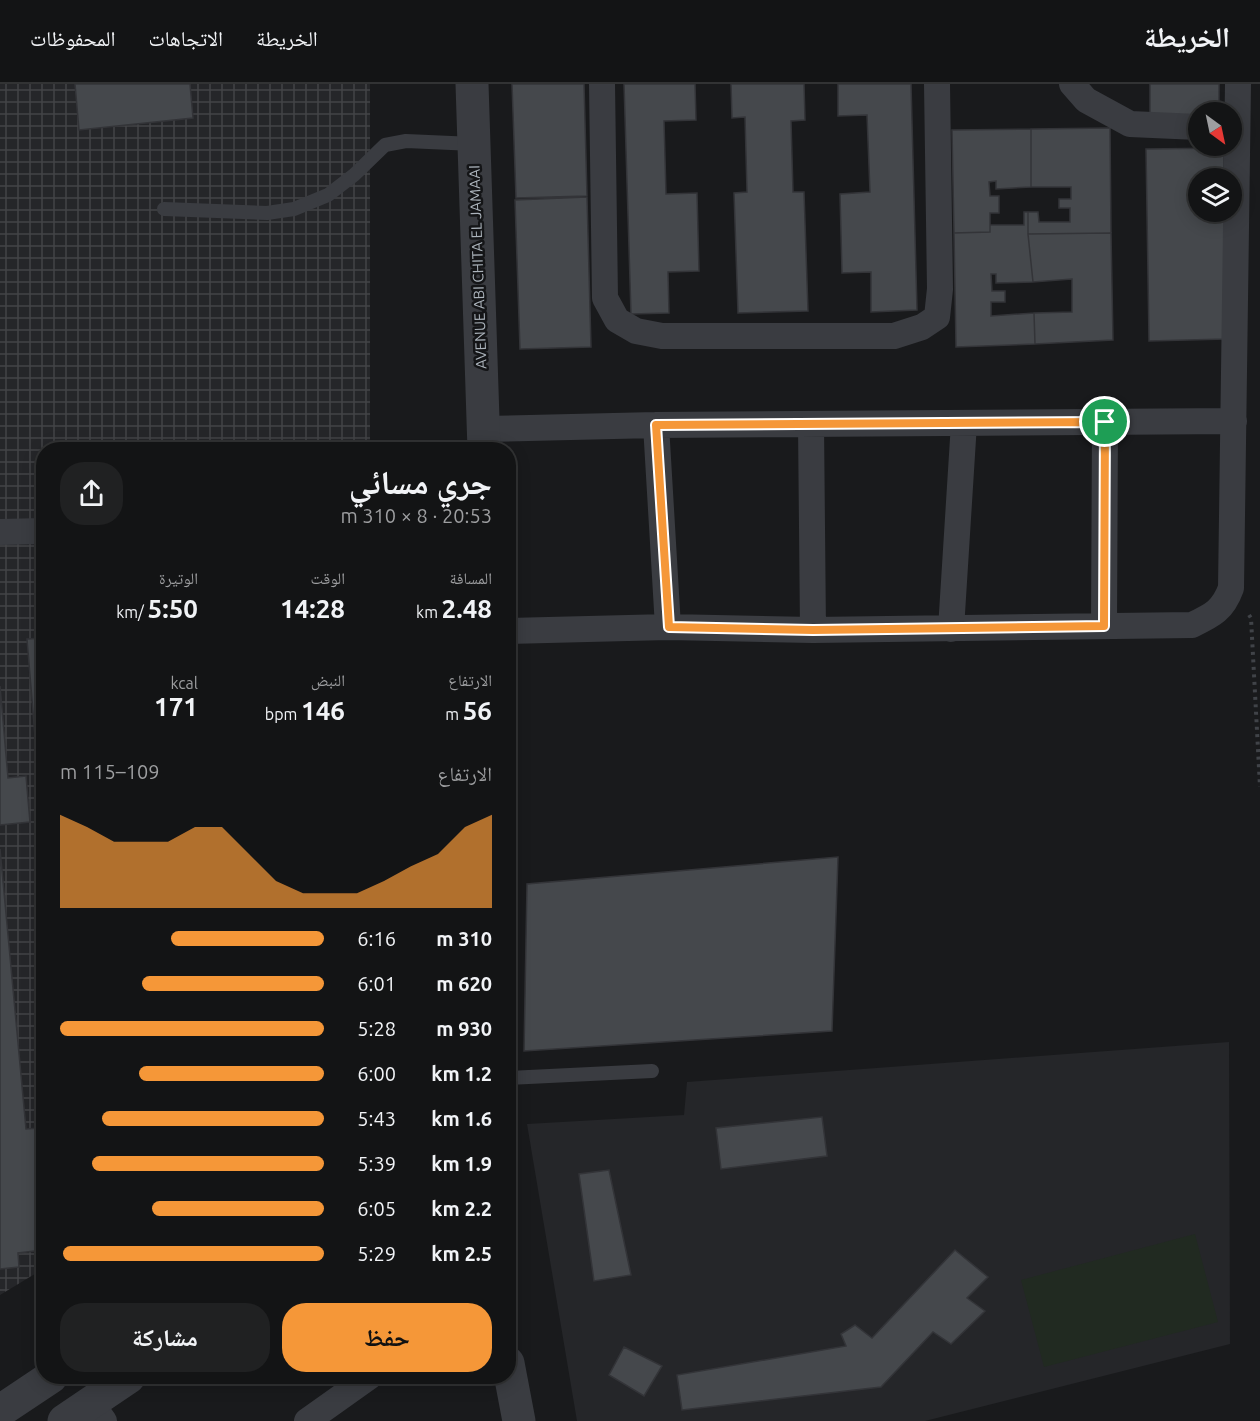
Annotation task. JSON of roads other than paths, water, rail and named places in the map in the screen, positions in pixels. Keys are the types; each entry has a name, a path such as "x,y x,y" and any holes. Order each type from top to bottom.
{"street":[{"name":"AVENUE ABI CHITA EL JAMAAI","path":"472,84 484,440"},
{"path":"602,84 605,298 617,320 636,331 662,336 894,336 922,327 937,317 940,289 937,84"},
{"path":"1072,84 1086,100 1130,124 1188,127"},
{"path":"1236,102 1238,84"},
{"path":"516,631 669,627 813,630 1192,625 1206,618 1226,602 1231,588 1234,421 1234,156"},
{"path":"484,440 656,425 1234,421"},
{"path":"1104,626 1105,422"},
{"path":"951,629 964,423"},
{"path":"811,424 813,630"},
{"path":"656,425 669,627"},
{"path":"0,532 36,531"},
{"path":"0,1411 40,1384"},
{"path":"64,1421 97,1412 123,1384"},
{"path":"307,1421 359,1384"},
{"path":"512,1384 519,1421"}],"lane":[{"path":"164,209 267,213 294,209 328,195 354,175 385,145 406,141 474,144"},
{"path":"516,1078 652,1071"}]}
